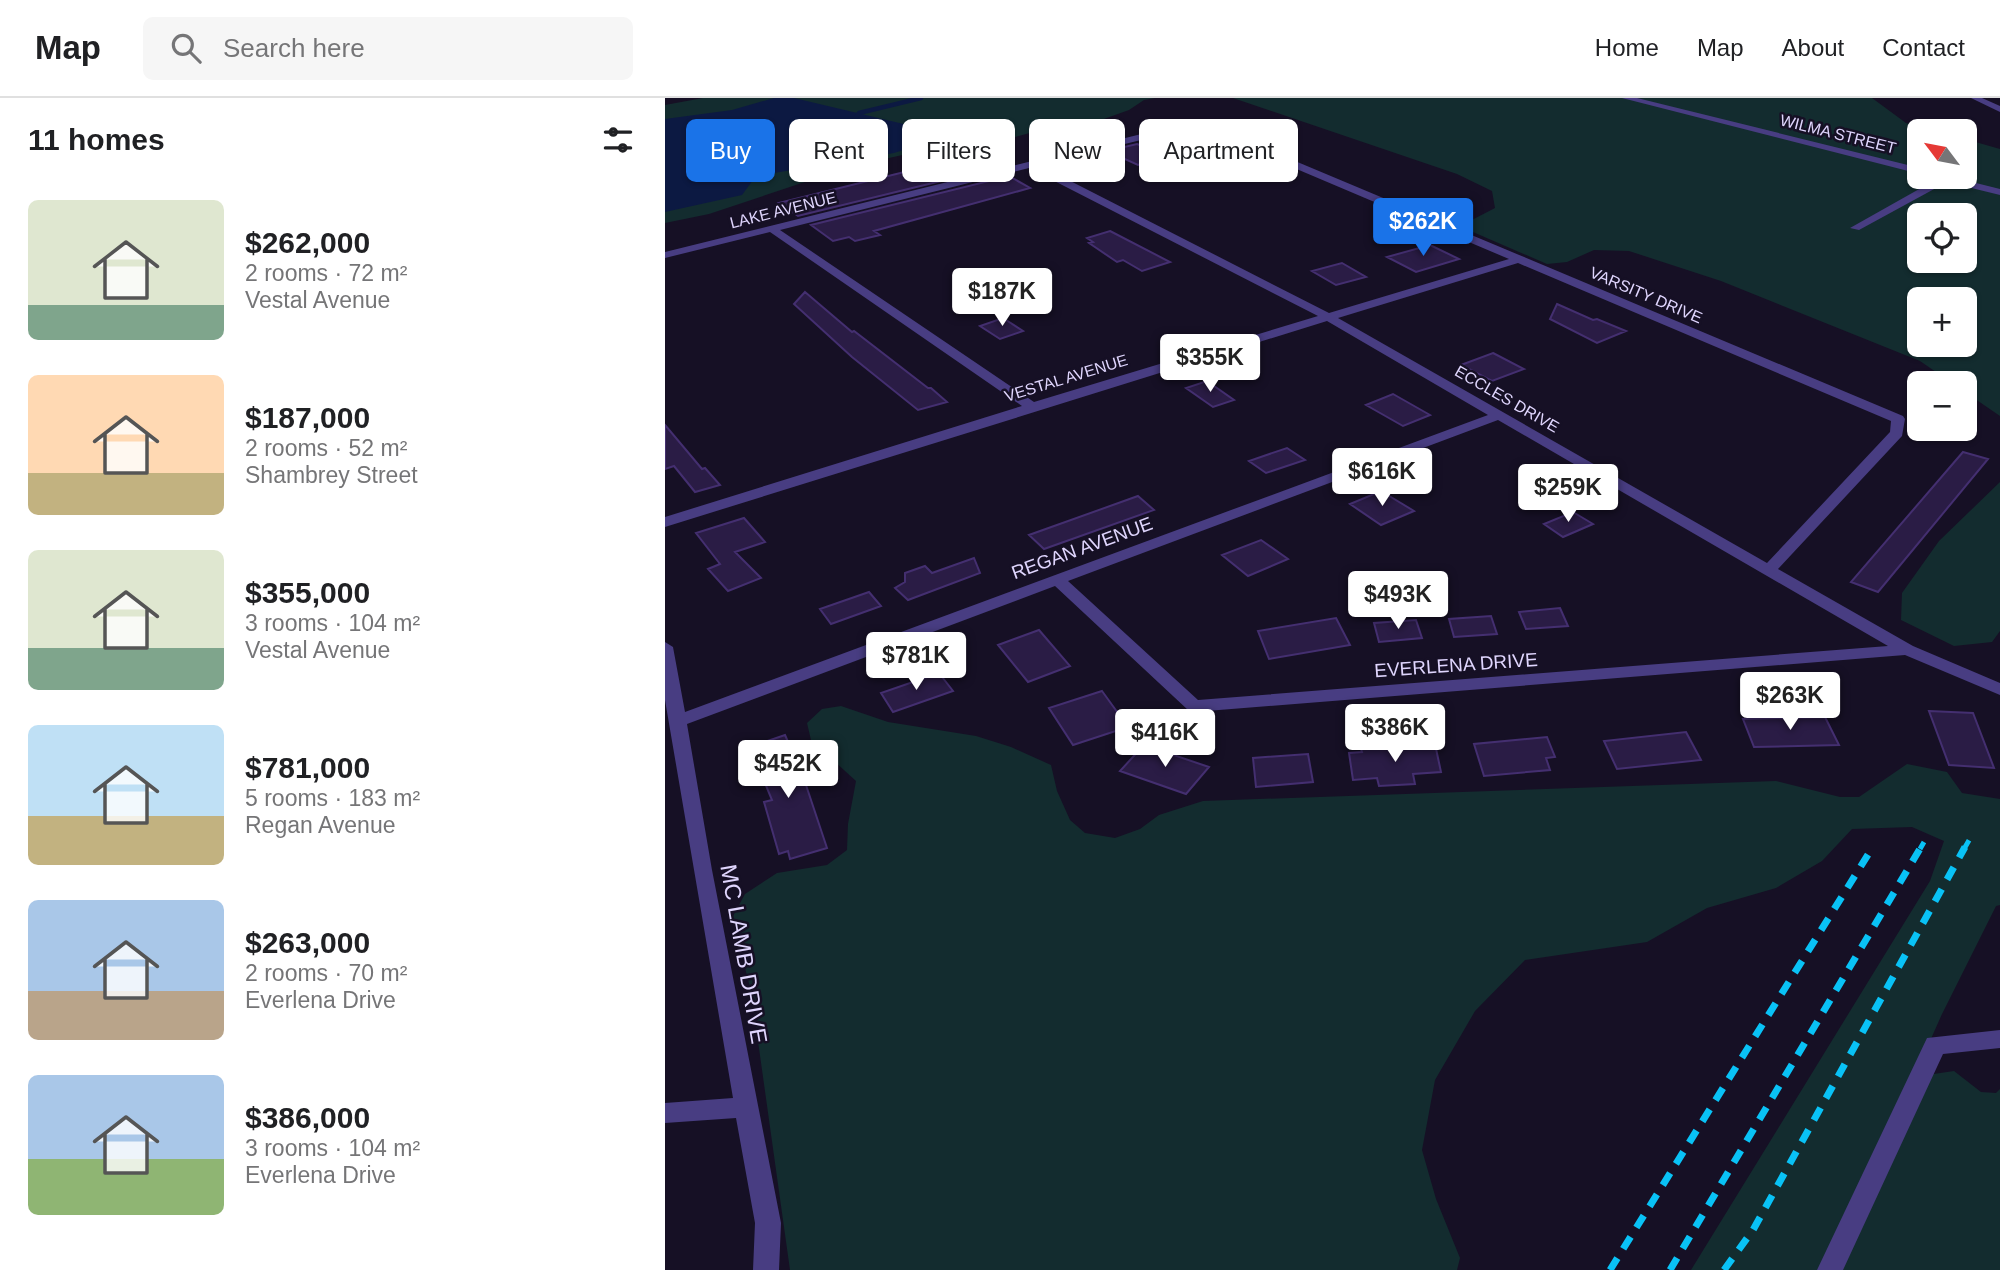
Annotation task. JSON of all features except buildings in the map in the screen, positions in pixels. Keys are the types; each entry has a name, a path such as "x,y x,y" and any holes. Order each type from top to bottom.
{"street":[{"name":"WILMA STREET","path":"1626,98 1907,168"},
{"path":"1975,98 2000,109"},
{"name":"LAKE AVENUE","path":"665,256 1029,164"},
{"name":"VARSITY DRIVE","path":"1298,165 1898,419 1898,433 1769,570"},
{"name":"ECCLES DRIVE","path":"1064,182 1328,317 1907,650 2000,690"},
{"path":"1977,186 2000,192"},
{"path":"1855,228 1923,189"},
{"path":"772,229 1032,407"},
{"name":"VESTAL AVENUE","path":"665,522 1519,259"},
{"name":"REGAN AVENUE","path":"678,721 1500,415"},
{"name":"EVERLENA DRIVE","path":"1057,580 1194,706 1907,650"},
{"name":"MC LAMB DRIVE","path":"665,647 768,1223 767,1270"},
{"path":"1830,1270 1935,1045 2000,1039"},
{"path":"665,1113 746,1107"}],"green space":[{"path":"703,98 1155,98 1144,100 1129,110 1104,119 1029,119 1029,133 1015,137 1015,119 902,119 902,155 888,158 888,119 789,119 789,182 805,182 709,214 665,223 665,105"},
{"path":"1233,98 1872,98 1907,123 1907,189 1977,189 1977,142 2000,149 2000,416 1977,400 1977,371 1935,371 1910,357 1977,357 1977,287 1907,287 1907,356 1721,281 1629,251 1594,250 1567,262 1547,264 1466,229 1466,223 1495,208 1492,191 1457,174"},
{"path":"2000,482 2000,631 1992,642 1954,646 1901,620 1902,593 1939,541"},
{"path":"841,706 888,722 976,736 1011,747 1051,765 1057,791 1070,820 1085,833 1115,838 1140,829 1159,815 1203,801 1776,781 1840,797 1859,797 1907,764 1947,772 1962,793 2000,799 2000,905 1996,906 1942,1014 1828,1270 1691,1270 1930,881 1944,841 1912,827 1852,829 1822,861 1776,888 1707,908 1647,942 1525,960 1475,1011 1435,1080 1422,1150 1436,1199 1460,1258 1457,1270 790,1270 751,991 732,918 745,894 777,873 827,865 847,850 848,824 856,781 811,740 807,723 822,709"},
{"path":"1954,1071 1981,1092 1996,1093 2000,1089 2000,1270 1830,1270 1920,1076"}],"water":[{"path":"774,98 794,98 883,119 789,119 789,170 775,173 775,119 686,119 686,182 752,182 742,195 665,212 665,119 732,110"},
{"path":"888,120 902,124 902,150 888,154"}],"waterway":[{"path":"855,119 859,113 921,98"}],"railway":[{"path":"1964,849 1971,837"},
{"path":"1920,849 1924,842"},
{"path":"1670,1270 1921,847"},
{"path":"1724,1270 1753,1230 1965,847"},
{"path":"1610,1270 1869,853"}]}
